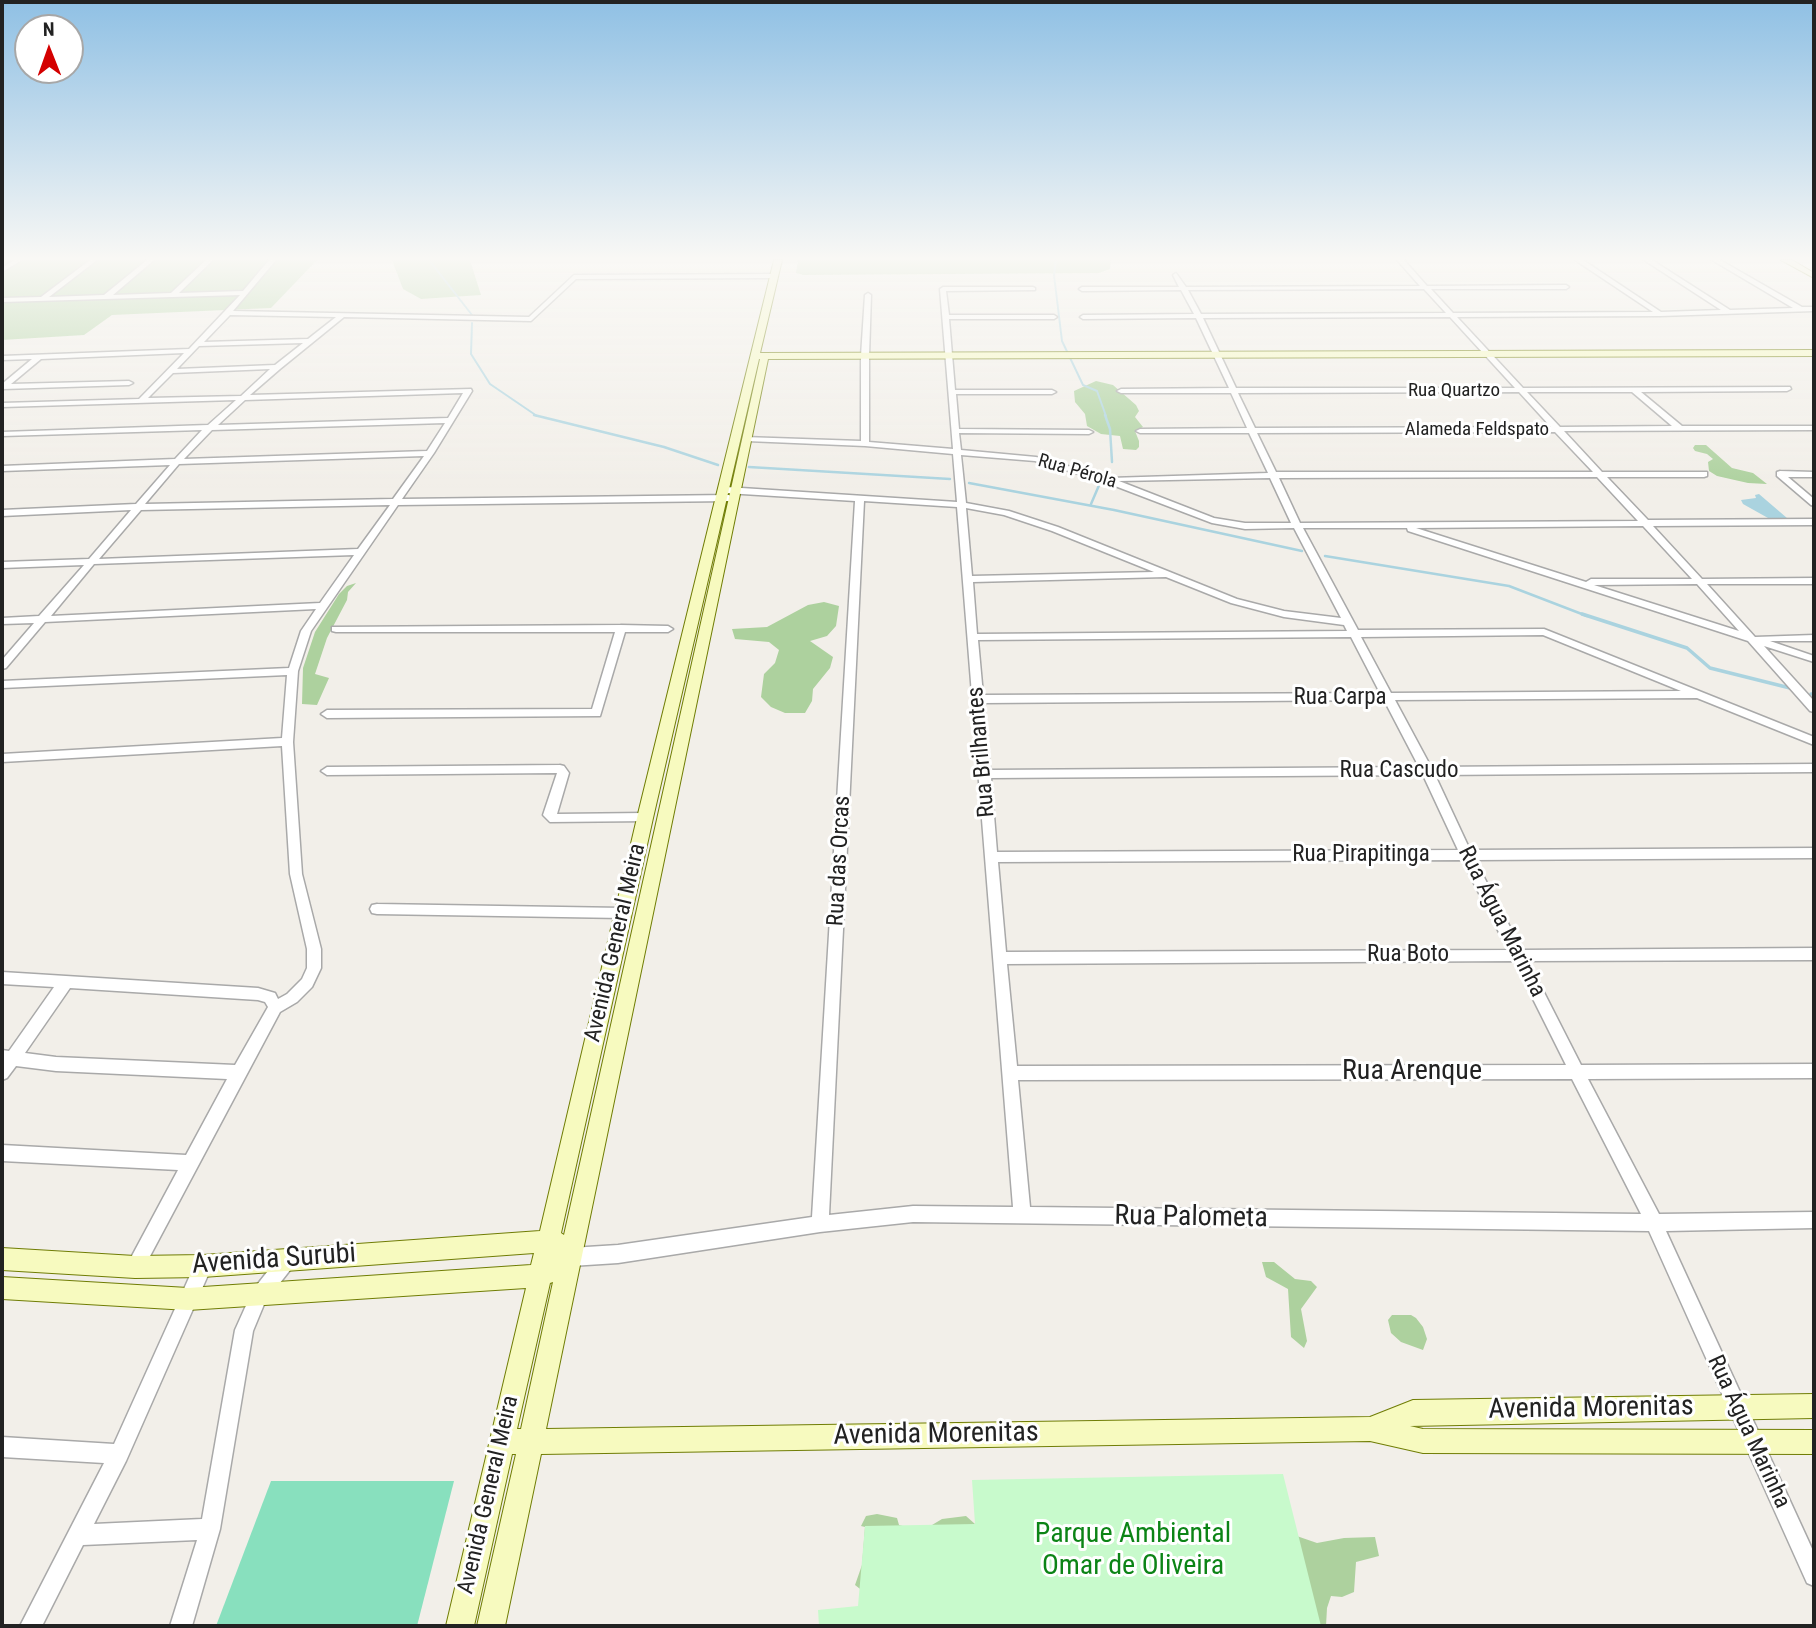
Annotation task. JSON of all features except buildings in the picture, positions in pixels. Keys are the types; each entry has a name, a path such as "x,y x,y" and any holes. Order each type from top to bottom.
{"main road":[{"name":"Avenida General Meira","path":"491,1626 571,1257 728,494 764,336"},
{"path":"1657,351 1814,347"},
{"name":"Avenida General Meira","path":"460,1626 645,818 678,629 747,439 760,353"},
{"path":"760,353 1814,353"},
{"path":"539,1276 554,1272 571,1257 560,1244 547,1241"},
{"name":"Avenida Surubi","path":"2,1259 135,1267 203,1266 547,1241"},
{"name":"Avenida Surubi","path":"2,1288 188,1298 258,1296 539,1276"},
{"name":"Avenida Morenitas","path":"1370,1429 1413,1412 1814,1406"},
{"name":"Avenida Morenitas","path":"501,1442 1370,1429 1423,1441 1814,1442"}],"street":[{"path":"143,399 205,336"},
{"path":"2,666 175,461 209,427 316,336"},
{"path":"865,444 866,336"},
{"name":"Rua Brilhantes","path":"947,336 1022,1216"},
{"name":"Rua Água Marinha","path":"1208,336 1297,526 1427,771 1466,855 1654,1223 1814,1576"},
{"path":"1470,336 1700,582 1814,709"},
{"path":"197,344 310,341"},
{"path":"2,358 190,351"},
{"path":"2,387 39,356"},
{"path":"171,371 277,367"},
{"path":"2,387 129,383"},
{"name":"Rua Quartzo","path":"1121,391 1787,389"},
{"path":"1635,390 1680,429"},
{"path":"2,405 468,391 397,502 306,631 293,671 287,742 296,874 314,949 314,968 307,983 292,998 275,1008 237,1072 135,1267"},
{"path":"951,392 1052,392"},
{"path":"2,434 450,420"},
{"name":"Alameda Feldspato","path":"1140,431 1814,428"},
{"path":"954,431 1089,432"},
{"name":"Rua Pérola","path":"747,439 865,444 1036,459 1105,479 1212,520 1245,526 1814,522"},
{"path":"2,468 430,453"},
{"path":"1105,479 1273,475 1704,474"},
{"path":"1814,474 1780,474 1814,503"},
{"path":"2,513 136,507 728,494 860,498 962,505 1006,513 1055,529 1234,601 1350,628"},
{"name":"Rua das Orcas","path":"820,1224 860,498"},
{"path":"1401,526 1814,659"},
{"path":"2,565 362,552"},
{"path":"967,579 1168,575"},
{"path":"1578,582 1814,582"},
{"path":"2,621 323,606"},
{"path":"327,714 596,713 621,628"},
{"path":"973,637 1350,628 1544,632 1814,741"},
{"path":"337,629 678,629"},
{"path":"1752,639 1814,638"},
{"path":"2,684 293,671"},
{"name":"Rua Carpa","path":"977,699 1703,695"},
{"path":"2,758 287,742"},
{"name":"Rua Cascudo","path":"984,774 1814,768"},
{"path":"327,771 559,769 563,773 550,815 554,819 645,818"},
{"name":"Rua Pirapitinga","path":"991,857 1814,853"},
{"path":"377,909 624,913"},
{"name":"Rua Boto","path":"1001,958 1814,954"},
{"path":"2,978 258,994 270,997 275,1008"},
{"path":"2,1073 7,1057 67,981"},
{"path":"7,1057 56,1065 237,1072"},
{"name":"Rua Arenque","path":"1010,1073 1814,1071"},
{"path":"2,1153 188,1163"},
{"name":"Rua Palometa","path":"571,1257 618,1254 820,1224 913,1214 1654,1223 1814,1220"},
{"path":"181,1626 210,1529 244,1330 258,1296 288,1259"},
{"path":"31,1626 119,1454 203,1266"},
{"path":"2,1447 119,1454"},
{"path":"79,1535 210,1529"}],"green space":[{"path":"2,336 68,336 2,340"},
{"path":"1096,381 1113,385 1136,405 1139,411 1135,417 1143,427 1135,431 1139,441 1136,450 1123,449 1120,436 1101,434 1087,426 1085,414 1075,402 1074,391"},
{"path":"1695,445 1706,445 1732,468 1753,473 1767,484 1717,476 1709,471 1708,462 1713,459 1707,454 1695,451"},
{"path":"356,583 348,592 347,600 327,638 315,674 329,678 317,705 302,704 303,668 315,632 339,594 347,586"},
{"path":"824,602 839,606 836,626 827,636 810,641 833,657 830,668 813,689 812,701 805,713 785,713 771,707 761,697 764,674 775,663 779,650 769,642 735,639 732,629 767,627 808,605"},
{"path":"1262,1262 1274,1262 1295,1279 1311,1281 1317,1287 1301,1309 1307,1341 1304,1348 1291,1337 1288,1289 1266,1277"},
{"path":"1392,1315 1411,1315 1416,1318 1427,1339 1423,1350 1401,1342 1391,1333 1388,1320"},
{"name":"Parque Ambiental Omar de Oliveira","path":"1283,1474 1321,1626 819,1626 818,1610 858,1606 865,1526 975,1524 972,1480"},
{"path":"271,1481 454,1481 417,1626 216,1626"},
{"path":"877,1514 897,1518 899,1525 922,1531 942,1519 966,1516 975,1524 864,1592 855,1585 862,1565 865,1527 861,1526 866,1516"},
{"path":"1288,1533 1317,1543 1344,1538 1375,1537 1379,1556 1356,1562 1354,1592 1342,1597 1331,1596 1326,1626 1295,1626"}],"water":[{"path":"1759,494 1787,518 1775,521 1743,504 1741,500 1756,498 1755,495"}],"waterway":[{"path":"472,336 471,354 490,384 536,416"},
{"path":"1061,336 1083,385 1097,391 1106,416"},
{"path":"1105,415 1110,429 1112,462"},
{"path":"536,416 664,447 718,465"},
{"path":"749,467 950,479"},
{"path":"969,483 1114,510 1302,551"},
{"path":"1091,504 1100,483"},
{"path":"1325,556 1509,586 1587,616"},
{"path":"1582,614 1687,648 1710,668 1790,688"}]}
